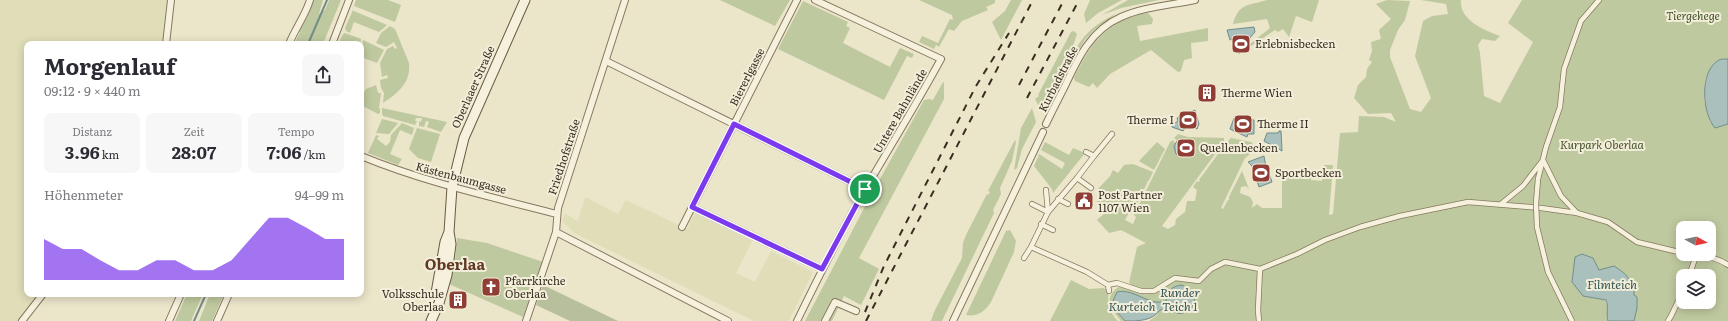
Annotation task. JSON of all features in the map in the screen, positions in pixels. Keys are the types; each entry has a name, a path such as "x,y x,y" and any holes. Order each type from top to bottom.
{"main road":[{"name":"Oberlaaer Straße","path":"430,321 445,242 449,232 452,188 464,138 525,0"}],"street":[{"path":"166,41 171,0"},
{"path":"290,41 307,10 310,0"},
{"path":"333,41 349,0"},
{"name":"Friedhofstraße","path":"526,321 556,232 557,214 624,0"},
{"name":"Biererlgasse","path":"682,227 797,0"},
{"name":"Untere Bahnlände","path":"797,321 822,269 865,189 924,91 941,59 815,0"},
{"name":"Kurbadstraße","path":"1046,124 1080,54 1105,26 1121,17 1138,11 1195,0"},
{"path":"1572,321 1548,272 1537,227 1536,203 1538,179 1560,107 1564,69 1580,21 1599,0"},
{"path":"606,61 865,189"},
{"path":"953,321 1043,132"},
{"path":"1024,258 1048,212 1112,134"},
{"path":"1086,152 1094,156"},
{"name":"Kästenbaumgasse","path":"364,157 393,170 452,188 557,214"},
{"path":"1501,204 1523,186 1543,160"},
{"path":"1543,160 1561,196 1577,213"},
{"path":"1076,178 1091,188"},
{"path":"1046,190 1048,212"},
{"path":"1058,199 1068,204"},
{"path":"1031,247 1087,272 1108,285 1116,283 1141,291 1154,291 1176,278 1199,281 1211,268 1225,262 1260,269 1297,254 1325,240 1400,216 1468,202 1501,204 1577,213 1608,222 1637,242 1676,251"},
{"path":"1032,204 1048,212"},
{"path":"692,207 822,269"},
{"path":"1041,224 1053,230"},
{"path":"556,232 728,321"},
{"path":"1716,258 1728,265"},
{"path":"1259,321 1258,310 1260,269"},
{"path":"1108,285 1109,291"},
{"path":"22,321 41,297"},
{"path":"170,321 180,297"},
{"path":"217,321 228,297"},
{"path":"825,321 835,302 856,311"},
{"path":"1668,321 1676,305"}],"shaded area":[{"path":"0,0 167,0 163,41 24,41 24,297 37,297 18,321 0,321"},
{"path":"585,197 618,214 626,200 687,229 695,213 752,241 736,273 755,282 771,251 813,272 789,321 754,321 574,233 562,221 565,214 578,221"}],"green space":[{"path":"314,0 323,0 319,14 325,10 329,0 341,0 324,41 296,41 300,32 298,31 307,17"},
{"path":"356,0 388,0 401,5 395,22 354,6"},
{"path":"720,0 790,0 775,26"},
{"path":"919,0 995,0 995,3 986,7 988,10 962,21 954,31 949,29 939,47 936,45 934,49 919,42 922,36 938,43 950,19 953,20 952,15"},
{"path":"1011,0 1022,0 1001,40 992,22 1005,11"},
{"path":"1090,0 1122,0 1098,13 1086,23 1084,14"},
{"path":"1128,0 1159,0 1121,8 1102,15"},
{"path":"1267,0 1319,0 1312,22 1296,16 1289,37 1283,29 1278,32 1275,30 1251,46 1250,44 1270,28 1267,19 1233,24 1235,17 1245,6"},
{"name":"Kurpark Oberlaa","path":"1387,0 1410,1 1405,20 1398,30 1390,50 1390,57 1410,109 1421,112 1431,98 1415,56 1423,21 1432,16 1448,14 1446,4 1421,0 1461,0 1461,7 1468,19 1487,31 1500,36 1495,41 1482,39 1478,45 1484,96 1500,103 1533,42 1508,23 1522,0 1728,0 1728,59 1719,60 1705,80 1704,100 1710,122 1720,125 1728,124 1728,321 1634,321 1635,309 1599,270 1593,258 1572,282 1584,296 1605,300 1607,305 1608,321 1149,321 1157,315 1160,310 1169,307 1172,311 1167,296 1166,302 1116,311 1125,321 1121,321 1114,312 1110,303 1111,294 1120,286 1147,295 1129,283 1137,247 1146,243 1121,230 1109,233 1097,220 1105,213 1097,202 1099,196 1105,199 1106,198 1103,196 1104,193 1098,189 1110,176 1113,170 1118,173 1124,165 1133,164 1153,172 1148,182 1147,181 1137,204 1135,204 1136,206 1132,214 1129,213 1125,220 1133,224 1136,217 1134,215 1143,197 1145,198 1146,196 1144,195 1170,142 1173,140 1175,143 1174,146 1184,155 1189,149 1174,138 1178,134 1188,137 1224,138 1224,142 1162,226 1168,229 1175,225 1176,219 1185,212 1187,201 1195,201 1197,190 1193,187 1197,181 1200,181 1199,180 1226,143 1231,138 1251,142 1253,144 1250,146 1254,151 1245,158 1221,208 1223,209 1229,200 1229,197 1242,171 1249,189 1246,186 1241,187 1240,193 1250,197 1253,202 1252,208 1257,204 1262,208 1282,208 1282,178 1294,177 1295,172 1311,174 1311,180 1322,181 1324,165 1333,165 1329,215 1333,214 1340,133 1358,132 1359,116 1384,117 1396,122 1391,113 1368,114 1354,98 1358,85 1366,77 1367,69 1372,62 1369,60 1372,51 1371,42 1381,39 1379,30 1391,19 1376,4"},
{"path":"803,1 848,22 846,26 850,28 843,43 890,67 900,48 914,54 912,58 907,56 884,100 778,49"},
{"path":"353,10 387,25 379,32 354,22 350,33 346,31 345,28"},
{"path":"1148,13 1153,19 1152,24 1137,26 1140,41 1208,28 1208,41 1191,43 1192,58 1184,60 1181,71 1178,72 1151,50 1110,74 1097,88 1093,83 1089,87 1075,81 1074,78 1087,54 1102,35 1111,27 1122,21 1134,16"},
{"path":"1116,14 1092,32 1084,41 1072,61 1069,62 1082,39 1093,28"},
{"path":"390,26 395,29 409,63 409,70 406,82 394,95 383,103 384,93 381,88 380,80 388,78 387,75 382,77 380,63 387,49 393,46 395,49 397,48 394,42 386,47 376,43 381,33"},
{"path":"1074,31 1077,34 1072,49 1041,110 1035,99 1039,96 1038,95 1071,32"},
{"path":"345,33 361,39 361,41 340,41"},
{"path":"363,41 384,50 377,63 364,58"},
{"path":"943,82 944,99 859,258 879,269 861,305 844,296 832,321 805,321 870,197 924,100 933,100"},
{"path":"376,85 378,93 381,93 379,108 380,113 378,114 364,107 364,93 366,89"},
{"path":"382,108 447,122 441,132 427,127 429,122 426,121 424,127 419,126 419,121 421,122 422,118 416,118 415,121 417,121 415,125 383,116"},
{"path":"1032,108 1036,122 1022,149 1017,168 1014,170 1021,128"},
{"path":"382,119 398,123 389,134 376,133"},
{"path":"402,123 414,128 412,135 400,130 390,154 402,159 398,165 368,153 376,135 379,136 377,139 386,146 390,142 391,135"},
{"path":"417,128 440,134 431,162 418,158 409,149"},
{"path":"1015,140 1016,142 1012,161 1000,188 1001,194 993,210 994,213 942,321 931,321 934,312 962,258 963,243 966,235 987,194 988,195 990,192 988,191"},
{"path":"1045,142 1069,155 1073,148 1085,153 1053,193 1052,189 1034,166 1038,157 1040,158 1038,156 1039,154 1062,169 1065,163 1041,150"},
{"path":"1157,142 1165,149 1154,170 1139,161"},
{"path":"1010,230 1016,241 1014,252 991,302 981,313 966,315 1006,231"},
{"path":"457,238 487,243 543,262 523,317 449,284 455,261"},
{"path":"1071,280 1089,289 1103,288 1109,291 1109,308 1118,321 1050,321"},
{"path":"543,285 618,321 570,321 536,305"},
{"path":"186,297 202,297 191,321 175,321"},
{"path":"209,297 223,297 212,321 199,321"}],"water":[{"name":"Erlebnisbecken","path":"1254,27 1255,32 1240,49 1241,52 1239,54 1235,38 1230,40 1227,30"},
{"path":"1728,59 1728,124 1715,128 1707,113 1705,103 1706,82 1708,73 1713,65 1719,60"},
{"name":"Therme I","path":"1195,110 1199,124 1197,129 1188,125 1183,131 1172,127 1172,125 1178,121 1177,118"},
{"name":"Therme II","path":"1234,118 1254,120 1254,134 1248,134 1247,137 1230,129"},
{"path":"1281,131 1282,151 1264,141 1267,133 1278,133"},
{"name":"Quellenbecken","path":"1183,140 1188,143 1189,149 1187,153 1180,156 1176,154 1174,146 1177,141"},
{"name":"Sportbecken","path":"1264,156 1272,182 1259,187 1252,166 1248,162"},
{"name":"Filmteich","path":"1582,254 1593,258 1599,270 1614,266 1630,280 1631,287 1634,290 1634,295 1637,297 1637,308 1634,321 1608,321 1606,300 1583,296 1572,282 1575,257"},
{"name":"Kurteich","path":"1182,285 1191,290 1195,299 1191,309 1185,312 1177,313 1169,308 1160,310 1157,314 1145,320 1125,321 1116,311 1113,301 1117,292 1124,291 1154,302 1160,302 1166,301 1169,292 1173,288"}],"waterway":[{"path":"309,41 327,0"},
{"path":"194,321 205,297"}],"railway":[{"path":"866,321 1033,0"},
{"path":"1019,85 1064,0"},
{"path":"1027,98 1079,0"},
{"path":"865,312 884,266 976,86 1009,33"}],"place":[{"name":"Erlebnisbecken","path":"1241,44"},
{"name":"Therme Wien","path":"1207,93"},
{"name":"Therme I","path":"1188,120"},
{"name":"Therme II","path":"1243,124"},
{"name":"Quellenbecken","path":"1186,148"},
{"name":"Sportbecken","path":"1261,173"},
{"name":"Post Partner 1107 Wien","path":"1084,201"},
{"name":"Pfarrkirche Oberlaa","path":"491,287"},
{"name":"Volksschule Oberlaa","path":"458,300"}],"district":[{"name":"Oberlaa","path":"455,265"}],"route":[{"path":"734,124 865,189 822,269 692,207 734,124"}],"park label":[{"name":"Tiergehege","path":"1693,16"}],"water label":[{"name":"Runder Teich 1","path":"1180,300"}]}
